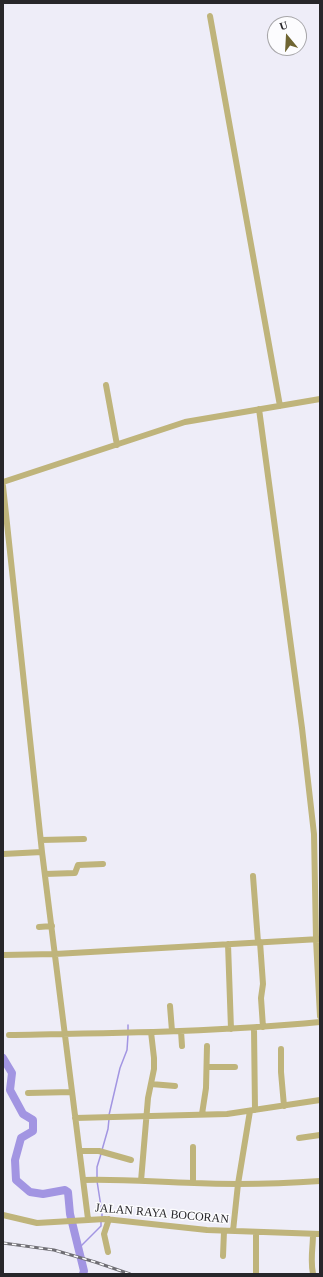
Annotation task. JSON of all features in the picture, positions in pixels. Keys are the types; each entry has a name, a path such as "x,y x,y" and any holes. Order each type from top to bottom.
{"street":[{"path":"210,16 280,406"},
{"path":"106,385 117,445"},
{"path":"3,482 185,422 320,399"},
{"path":"259,409 314,827 320,1016"},
{"path":"3,486 42,852 88,1219"},
{"path":"41,840 84,839"},
{"path":"3,854 42,852"},
{"path":"45,874 75,873 78,866 102,864"},
{"path":"253,876 263,984 261,998 263,1027"},
{"path":"39,927 52,926"},
{"path":"3,955 55,954 318,939"},
{"path":"228,944 232,1029"},
{"path":"170,1006 172,1031"},
{"path":"9,1035 232,1029 320,1022"},
{"path":"233,1231 238,1184 253,1110 254,1028"},
{"path":"181,1031 182,1046"},
{"path":"140,1181 146,1116 154,1069 151,1032"},
{"path":"202,1114 206,1088 207,1046"},
{"path":"281,1049 280,1063 284,1106"},
{"path":"207,1067 235,1067"},
{"path":"151,1084 175,1086"},
{"path":"28,1094 72,1092"},
{"path":"75,1118 227,1114 320,1100"},
{"path":"298,1138 320,1135"},
{"path":"193,1147 193,1183"},
{"path":"80,1151 101,1152 131,1160"},
{"path":"84,1180 238,1184 320,1181"},
{"name":"JALAN RAYA BOCORAN","path":"3,1216 37,1223 104,1219 206,1230 320,1234"},
{"path":"104,1219 104,1234 108,1252"},
{"path":"223,1256 224,1231"},
{"path":"256,1232 256,1274"},
{"path":"313,1234 313,1249 311,1258 313,1274"}],"waterway":[{"path":"128,1025 128,1031"},
{"path":"109,1115 120,1068 127,1050 128,1035"},
{"path":"3,1058 12,1073 10,1090 23,1114 33,1120 33,1131 21,1138 15,1160 16,1180 30,1192 43,1194 65,1190 68,1192 70,1214 84,1271 83,1274"},
{"path":"102,1150 108,1129 109,1119"},
{"path":"97,1177 97,1167 101,1154"},
{"path":"97,1181 102,1217"},
{"path":"78,1249 101,1226 101,1220"}],"railway":[{"path":"3,1243 54,1250 130,1274"}]}
